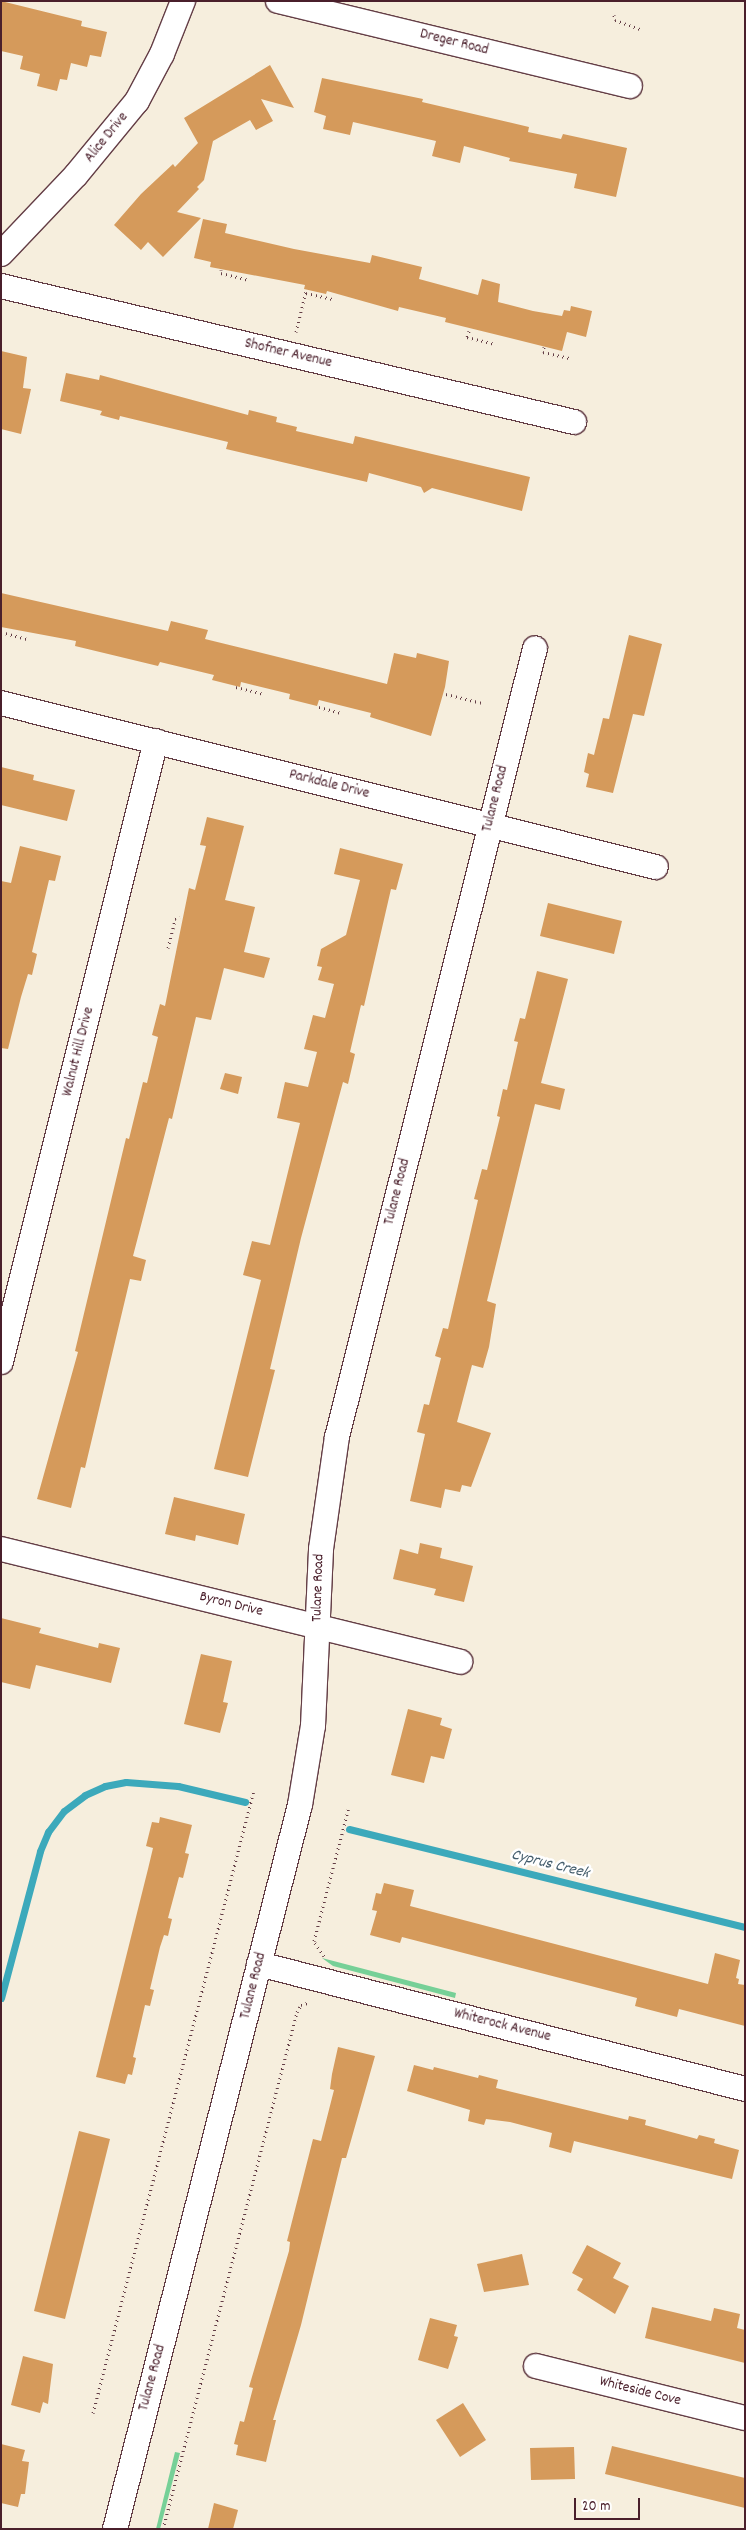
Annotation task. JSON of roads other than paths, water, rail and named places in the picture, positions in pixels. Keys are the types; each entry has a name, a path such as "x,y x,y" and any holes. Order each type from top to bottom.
{"street":[{"name":"Alice Drive","path":"1,254 76,175 137,101 162,54 182,1"},
{"name":"Dreger Road","path":"278,1 630,86"},
{"name":"Shofner Avenue","path":"1,286 574,422"},
{"name":"Tulane Road","path":"115,2529 260,1964 307,1771 313,1726 323,1520 337,1437 535,648"},
{"name":"Parkdale Drive","path":"1,703 656,867"},
{"name":"Walnut Hill Drive","path":"1,1362 156,741"},
{"name":"Byron Drive","path":"1,1549 460,1662"},
{"name":"Whiterock Avenue","path":"260,1964 745,2089"},
{"name":"Whiteside Cove","path":"536,2366 745,2418"}],"waterway":[{"name":"Cyprus Creek","path":"1,1998 40,1851 48,1832 64,1811 85,1795 105,1786 126,1782 178,1786 245,1802"},
{"name":"Cyprus Creek","path":"349,1829 745,1927"}]}
